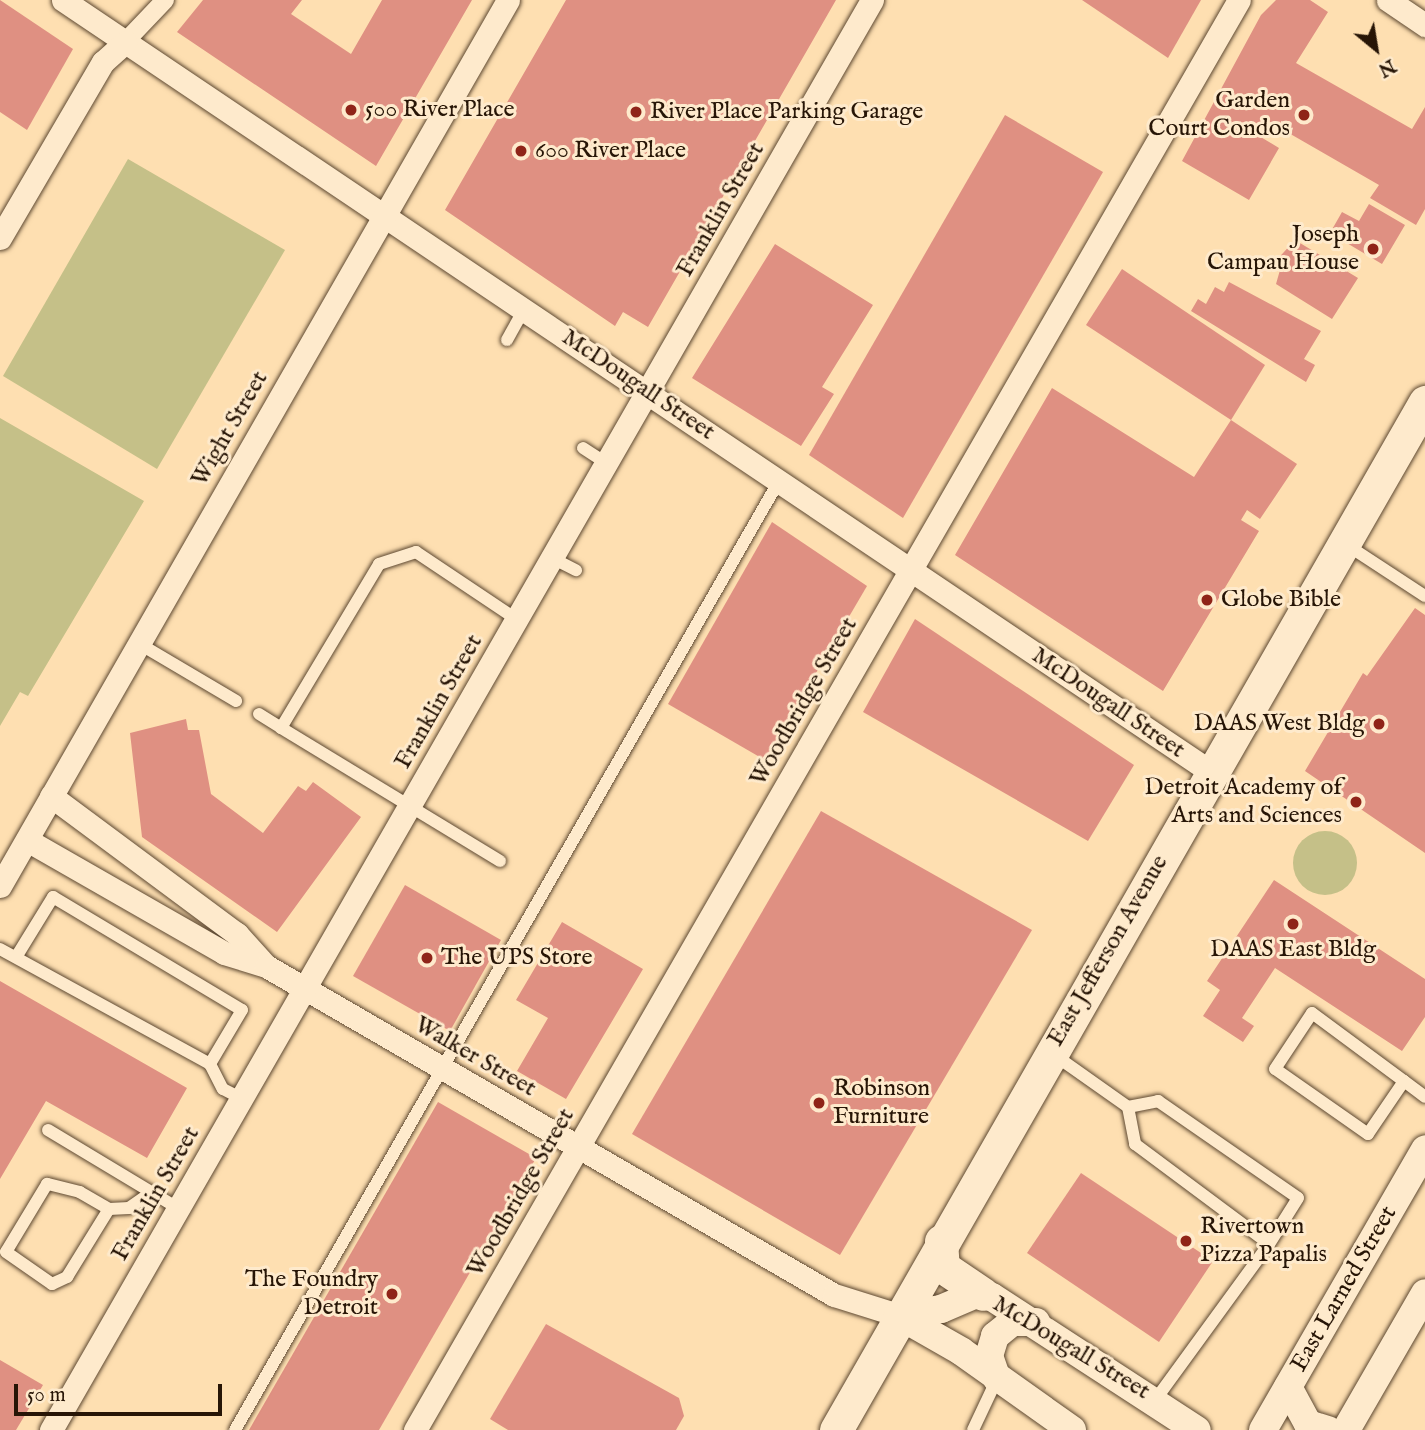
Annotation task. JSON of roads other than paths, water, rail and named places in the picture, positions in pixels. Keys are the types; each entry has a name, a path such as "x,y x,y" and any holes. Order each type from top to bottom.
{"main road":[{"name":"East Jefferson Avenue","path":"836,1430 898,1315 1425,402"},
{"path":"941,1241 943,1268 983,1294"}],"street":[{"name":"McDougall Street","path":"63,0 1211,772"},
{"path":"0,238 103,62 165,0"},
{"name":"Wight Street","path":"0,886 508,0"},
{"name":"Franklin Street","path":"51,1430 872,0"},
{"name":"Woodbridge Street","path":"415,1430 1239,0"},
{"path":"1388,0 1425,25"},
{"path":"51,796 237,934 266,967"},
{"name":"Walker Street","path":"27,840 224,953 266,967 304,988 834,1295 898,1315"},
{"name":"East Larned Street","path":"1263,1430 1425,1149"},
{"path":"1288,1387 1308,1424 1338,1429 1425,1293"},
{"name":"McDougall Street","path":"898,1315 983,1294 1036,1322 1178,1418"},
{"path":"898,1315 1072,1430"},
{"path":"997,1379 989,1356 995,1336 1012,1322 1036,1322"}],"lane":[{"path":"507,340 524,309"},
{"path":"583,448 606,464"},
{"path":"235,1430 779,481"},
{"path":"1343,543 1425,596"},
{"path":"281,728 379,564 416,552 516,619"},
{"path":"552,558 576,570"},
{"path":"138,643 236,701"},
{"path":"259,715 500,861"},
{"path":"161,918 178,891"},
{"path":"18,954 53,897 242,1010 210,1064"},
{"path":"0,949 18,954 210,1064 223,1089 241,1098"},
{"path":"1404,1081 1368,1134 1275,1069 1312,1013 1404,1081 1425,1097"},
{"path":"1050,1052 1128,1107 1135,1144 1269,1244"},
{"path":"1128,1107 1158,1101 1298,1198 1269,1244 1178,1418"},
{"path":"48,1130 178,1208"},
{"path":"109,1209 67,1277 52,1284 6,1252 47,1184 80,1192 109,1209 129,1208 152,1192"},
{"path":"973,1430 997,1379"}],"place":[{"name":"500 River Place","path":"351,110"},
{"name":"River Place Parking Garage","path":"636,112"},
{"name":"Garden Court Condos","path":"1304,115"},
{"name":"600 River Place","path":"521,151"},
{"name":"Joseph Campau House","path":"1373,249"},
{"name":"Globe Bible","path":"1207,600"},
{"name":"DAAS West Bldg","path":"1379,724"},
{"name":"Detroit Academy of Arts and Sciences","path":"1356,802"},
{"name":"DAAS East Bldg","path":"1293,924"},
{"name":"The UPS Store","path":"427,958"},
{"name":"Robinson Furniture","path":"819,1103"},
{"name":"Rivertown Pizza Papalis","path":"1186,1241"},
{"name":"The Foundry Detroit","path":"392,1294"}]}
